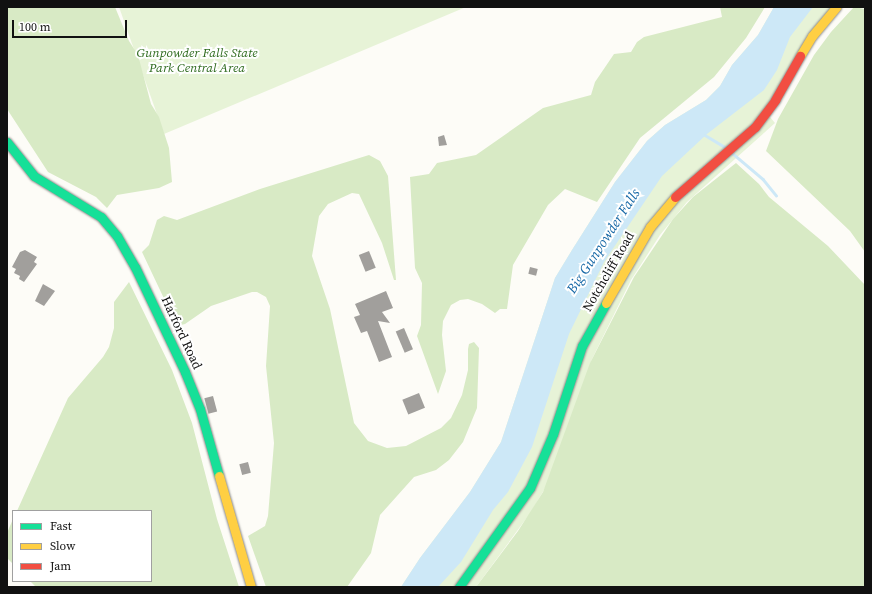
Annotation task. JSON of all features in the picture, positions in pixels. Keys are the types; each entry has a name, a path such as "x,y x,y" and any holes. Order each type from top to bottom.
{"street":[{"name":"Notchcliff Road","path":"459,587 533,483 553,434 582,346 634,252 672,200 729,150 766,113 812,36 836,7"},
{"name":"Harford Road","path":"7,142 34,176 101,217 117,236 135,267 196,397 251,587"}],"green space":[{"path":"7,7 115,7 129,41 138,55 151,104 159,117 169,148 172,182 159,188 117,195 107,208 96,197 48,172 7,109"},
{"name":"Gunpowder Falls State Park Central Area","path":"119,7 466,7 164,134"},
{"path":"720,7 765,7 746,38 714,77 640,138 597,202 565,189 548,205 513,265 507,309 500,309 495,313 482,304 468,299 460,300 451,305 443,321 442,335 446,371 438,394 417,336 421,325 422,283 415,268 410,177 429,174 437,163 476,155 543,108 591,95 595,82 614,54 631,52 637,42 644,37 722,17"},
{"path":"774,7 842,7 814,39 794,78 770,117 775,123 687,202 660,235 631,280 592,359 551,478 531,512 476,587 401,587 420,558 470,492 501,442 555,278 615,182 647,141 665,125 706,100 720,86 732,65 758,35"},
{"path":"854,7 865,9 865,252 850,231 766,151 778,119 814,55 831,32"},
{"path":"369,155 380,161 388,176 396,280 394,280 382,243 359,194 352,193 328,204 319,216 312,256 330,309 354,423 368,441 387,448 406,446 441,428 451,418 462,395 468,370 469,344 474,342 479,348 477,408 463,442 449,460 436,470 414,477 380,515 371,553 347,587 266,587 248,536 265,526 268,516 274,443 266,366 270,306 266,297 257,292 252,292 211,306 185,324 177,326 142,252 149,245 157,220 164,216 177,220 260,189"},
{"path":"736,163 759,184 769,197 828,246 865,285 865,587 476,587 518,531 543,492 590,363 634,277 673,219 693,197"},
{"path":"129,282 172,370 192,423 217,519 239,587 36,587 31,582 152,582 152,510 17,510 68,398 103,357 109,347 114,328 114,302"},
{"path":"12,521 12,563 7,558 7,533"}],"water":[{"name":"Big Gunpowder Falls","path":"774,7 813,7 790,37 777,70 764,90 707,134 662,176 604,262 569,334 532,447 508,492 493,510 461,562 438,587 401,587 420,558 470,492 501,442 555,278 615,182 647,141 665,125 706,100 720,86 732,65 758,35"}],"building":[{"path":"444,135 447,145 439,146 438,137"},
{"path":"25,250 37,257 34,262 37,264 24,282 19,279 20,276 14,273 16,269 12,267 20,252"},
{"path":"369,251 376,268 366,272 359,255"},
{"path":"530,267 538,269 536,276 528,274"},
{"path":"43,284 55,291 44,306 35,301"},
{"path":"386,291 393,308 382,312 390,323 378,321 392,357 379,362 367,331 361,333 354,317 360,315 355,304"},
{"path":"404,328 413,349 405,353 396,332"},
{"path":"419,393 425,408 408,415 402,400"},
{"path":"213,396 217,411 208,414 204,398"},
{"path":"248,462 251,473 242,475 239,464"}],"waterway":[{"path":"705,135 727,148"},
{"path":"731,152 763,179 776,195"}],"traffic: fast":[{"path":"7,142 34,176 101,217 117,236 135,267 185,372 200,409 219,476"},
{"path":"459,587 530,488 553,434 582,346 606,303"}],"traffic: slow":[{"path":"800,56 812,36 836,7"},
{"path":"606,303 650,227 675,197"},
{"path":"219,476 251,587"}],"traffic: jam":[{"path":"675,197 755,127 775,100 800,56"}]}
